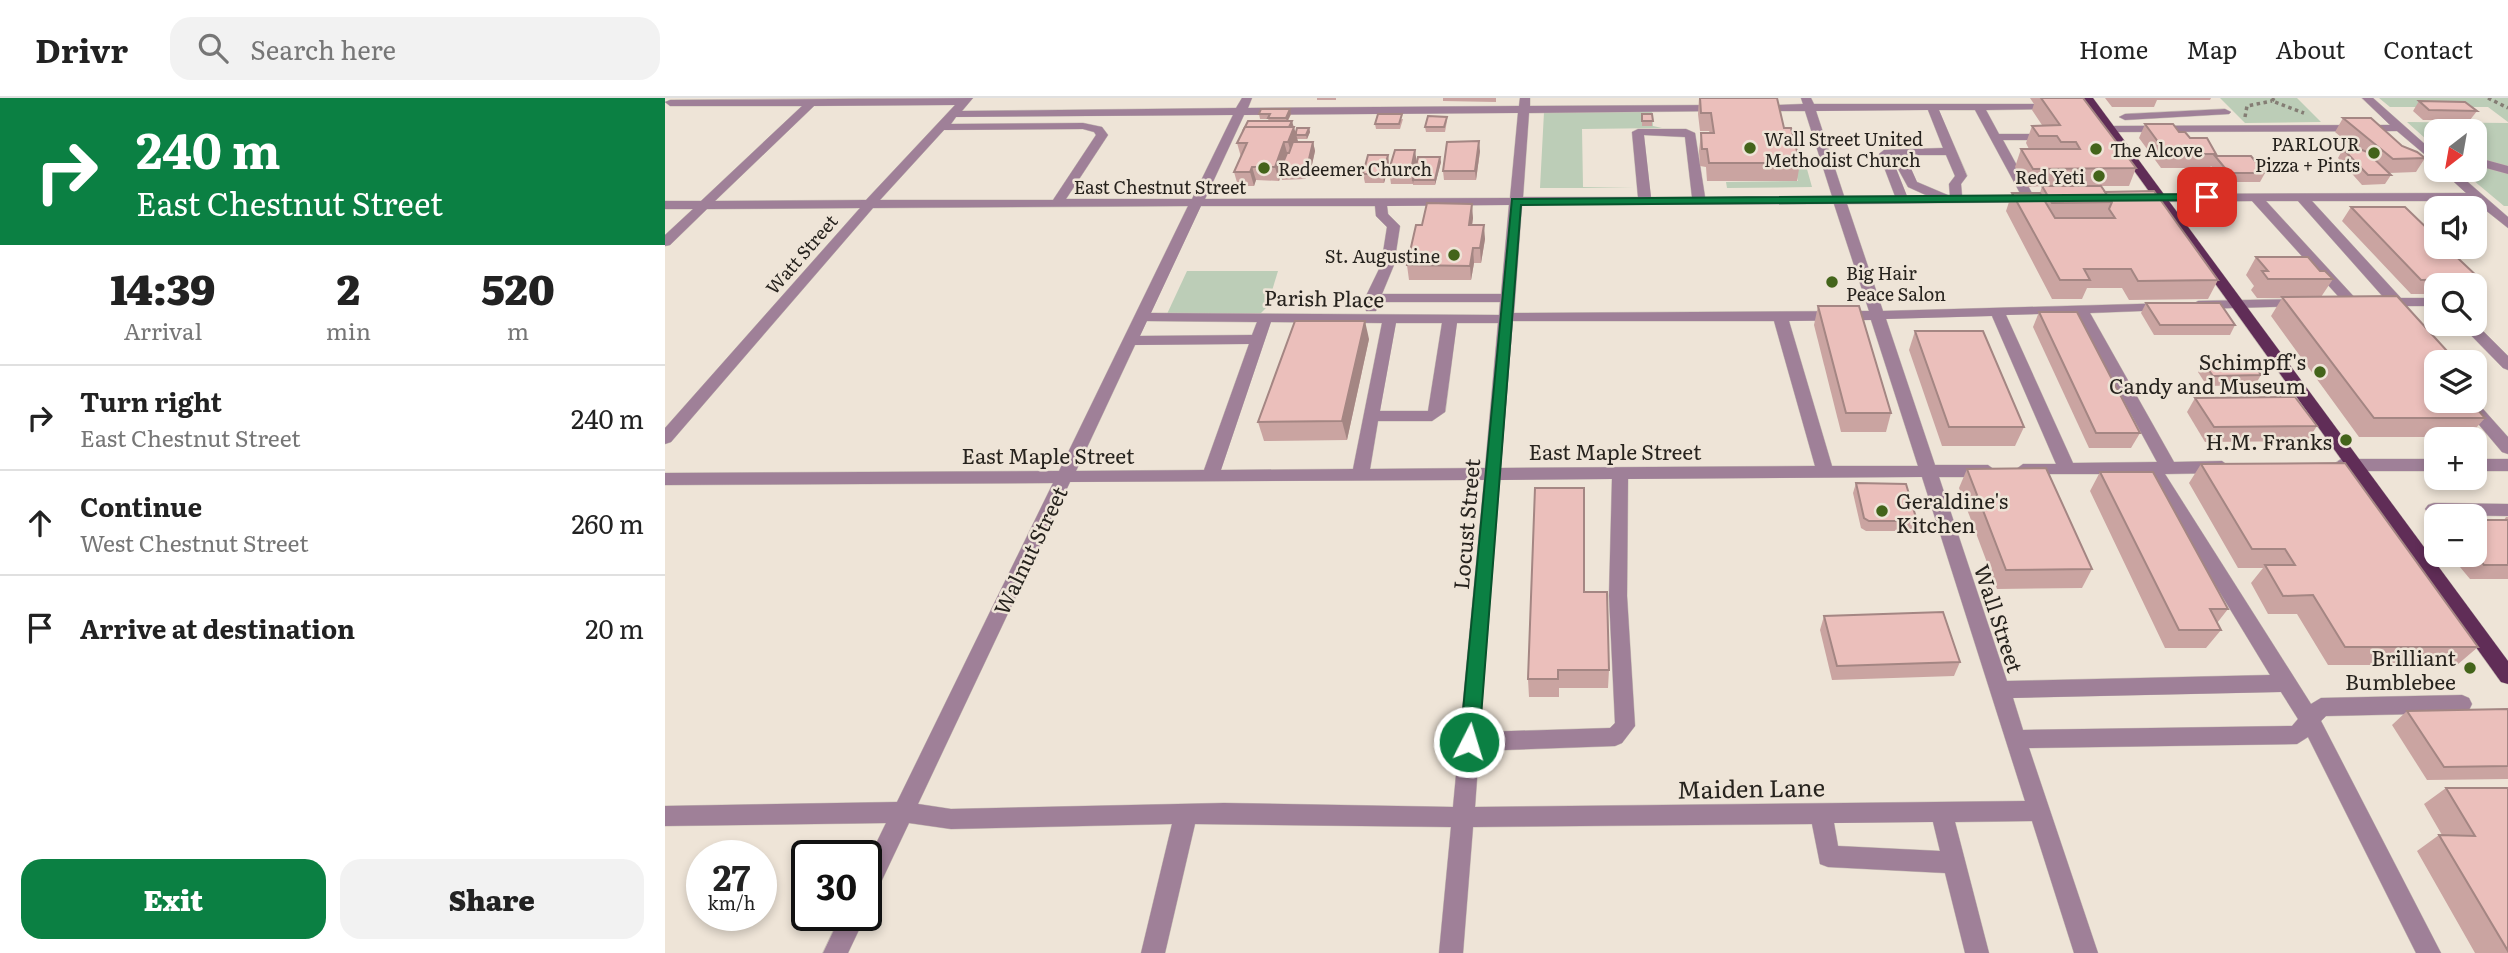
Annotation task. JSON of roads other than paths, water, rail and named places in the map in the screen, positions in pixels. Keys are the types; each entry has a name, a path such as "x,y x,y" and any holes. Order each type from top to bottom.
{"main road":[{"path":"2087,103 2109,129 2508,676"}],"street":[{"path":"2213,98 2225,112 2245,125"},
{"path":"2367,98 2424,148"},
{"path":"671,103 966,100"},
{"name":"Watt Street","path":"665,438 870,204 966,100"},
{"path":"665,242 812,102"},
{"path":"953,114 1244,105 1674,103 1728,108"},
{"path":"1742,108 1808,103 1933,107 2067,106"},
{"name":"Wall Street","path":"1808,103 2086,953"},
{"name":"Locust Street","path":"1451,953 1524,104"},
{"name":"Walnut Street","path":"882,856 1244,105"},
{"path":"1898,152 1912,184 1952,199 1955,184 1961,176 1933,107"},
{"path":"1979,107 1995,137 2035,137"},
{"path":"2125,117 2225,112"},
{"path":"2109,129 2245,125 2400,128"},
{"path":"941,127 1083,126 1098,129 1102,135 1057,204"},
{"path":"1645,200 1638,132 1686,132 1691,135 1699,201"},
{"name":"East Chestnut Street","path":"665,205 2036,199 2013,159 1995,137"},
{"path":"1902,199 1885,154 1951,151"},
{"path":"2487,164 2508,170"},
{"path":"2461,182 2477,196"},
{"path":"1898,184 1955,184"},
{"path":"2255,197 2352,303"},
{"path":"2301,197 2390,303 2401,323"},
{"path":"2133,198 2424,197"},
{"path":"1369,319 1372,298 1384,275 1395,226 1381,216 1379,211 1382,202"},
{"path":"2487,205 2508,224"},
{"path":"1372,298 1508,298"},
{"path":"2336,303 2424,302"},
{"name":"Parish Place","path":"1142,317 1450,319 1877,315 2310,303"},
{"path":"2081,309 2161,468 2310,720 2429,953"},
{"path":"1997,311 2067,469"},
{"path":"1780,315 1825,472"},
{"path":"1210,476 1266,316"},
{"path":"1360,475 1389,319"},
{"path":"1371,416 1432,416 1437,412 1450,319"},
{"path":"2479,336 2508,365"},
{"path":"1130,341 1258,339"},
{"path":"2477,413 2508,448"},
{"path":"2487,465 2508,464"},
{"path":"2326,466 2424,465"},
{"name":"East Maple Street","path":"665,479 2234,467"},
{"path":"1469,742 1615,737 1626,726 1618,596 1620,473"},
{"path":"2487,510 2508,510"},
{"path":"2000,690 2286,682"},
{"path":"2016,738 2297,735 2321,707 2462,704"},
{"name":"Maiden Lane","path":"665,816 904,811 951,819 1186,814 1463,817 2039,811"},
{"path":"1941,811 1977,953"},
{"path":"1821,813 1828,856 1954,863"},
{"path":"1153,953 1186,814"},
{"path":"835,953 846,931"}],"place":[{"name":"Wall Street United Methodist Church","path":"1750,148"},
{"name":"The Alcove","path":"2096,149"},
{"name":"PARLOUR Pizza + Pints","path":"2374,153"},
{"name":"Redeemer Church","path":"1264,168"},
{"name":"Red Yeti","path":"2099,176"},
{"name":"St. Augustine","path":"1454,255"},
{"name":"Big Hair Peace Salon","path":"1832,282"},
{"name":"Schimpff's Candy and Museum","path":"2320,372"},
{"name":"H.M. Franks","path":"2346,440"},
{"name":"Geraldine's Kitchen","path":"1882,511"},
{"name":"Brilliant Bumblebee","path":"2470,668"}]}
